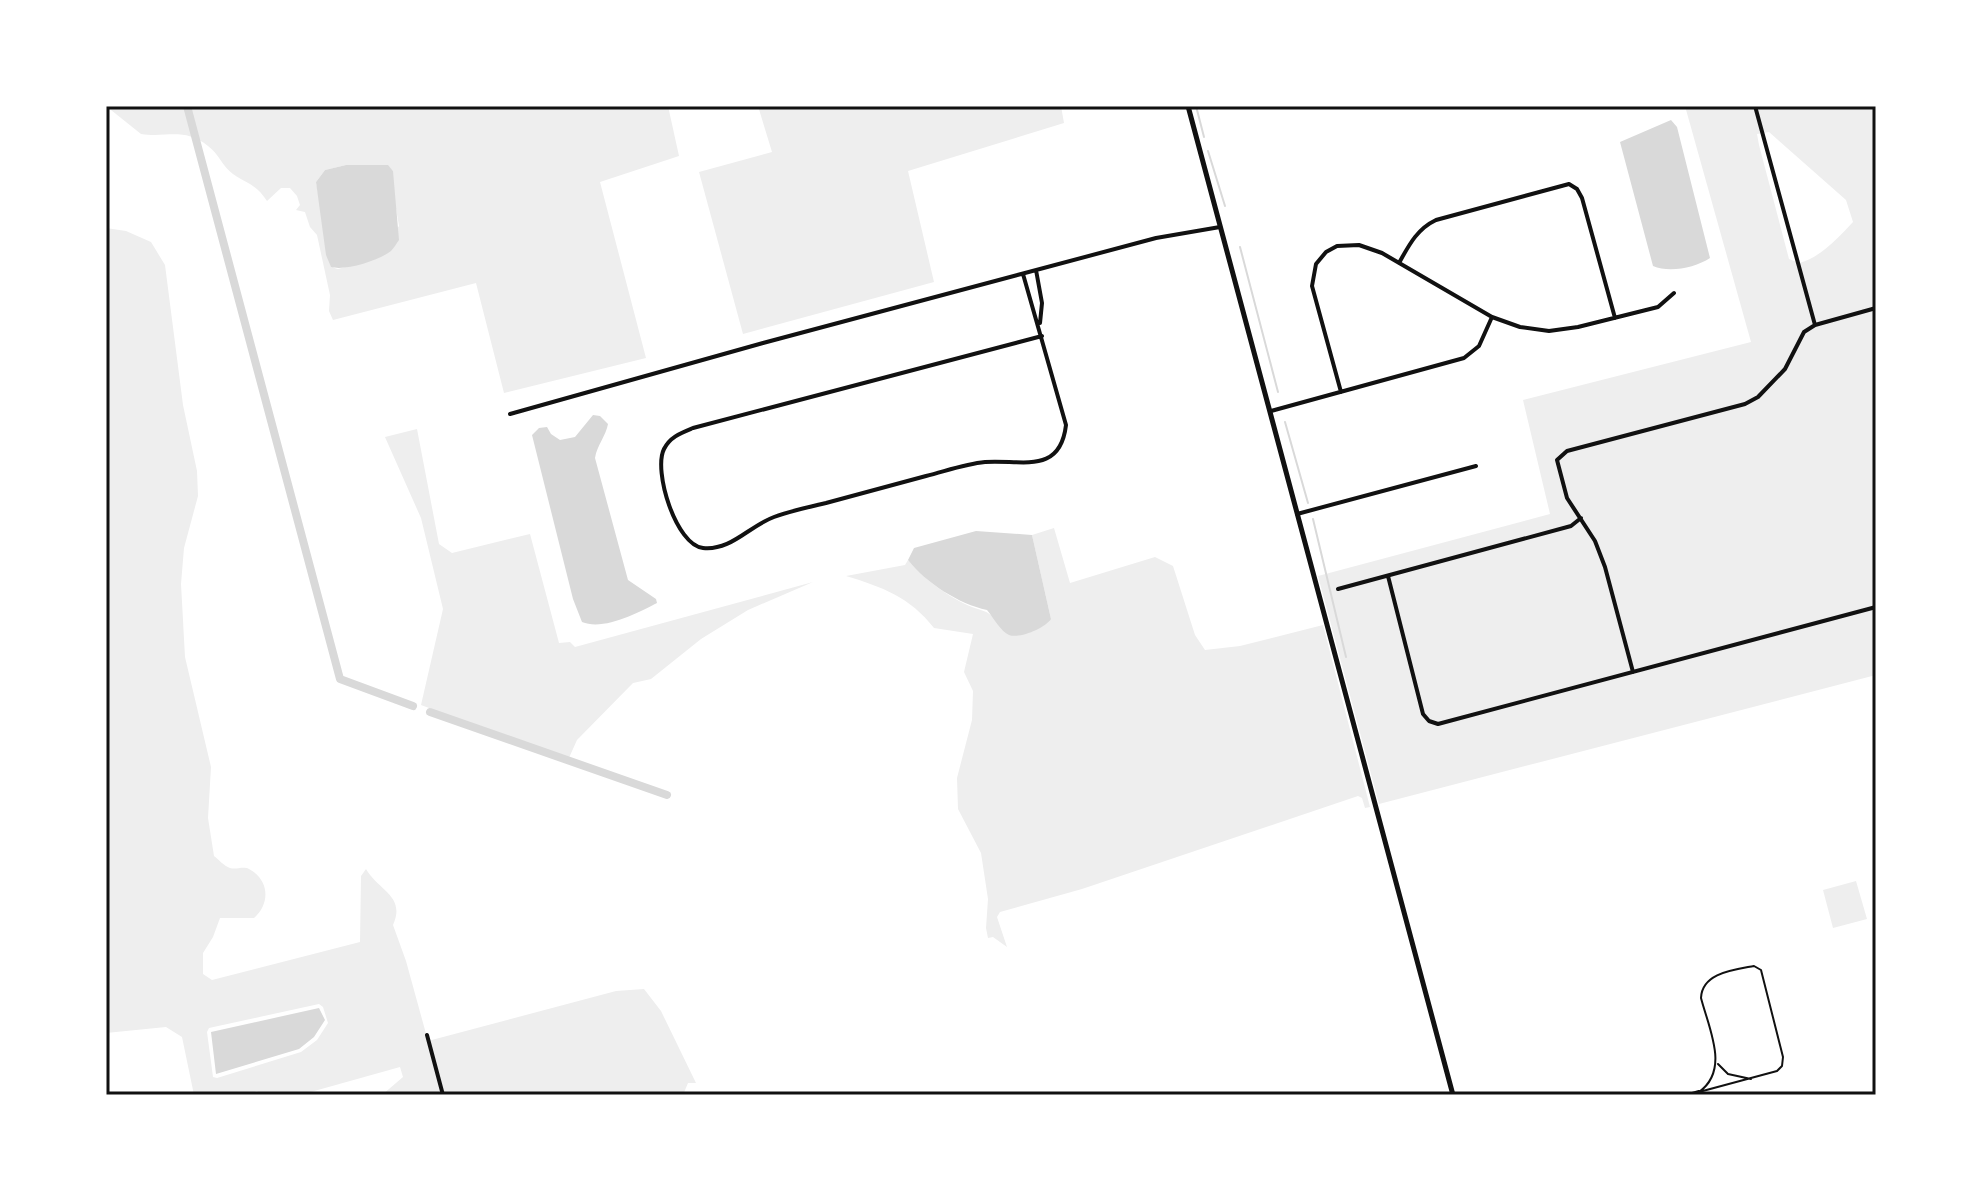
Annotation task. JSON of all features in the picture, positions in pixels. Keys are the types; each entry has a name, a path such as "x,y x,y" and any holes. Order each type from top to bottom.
{"street":[{"path":"1188,106 1453,1095"},
{"path":"1755,106 1815,325"},
{"path":"1399,263 1411,241 1424,226 1436,220 1569,184 1577,189 1582,198 1615,318"},
{"path":"510,414 1156,238 1222,226"},
{"path":"1341,392 1312,286 1316,264 1332,248 1351,244 1382,253 1492,317 1520,327 1549,331 1658,307 1674,293"},
{"path":"1036,270 1042,303 1040,325"},
{"path":"1023,274 1040,325 1066,425 1064,440 1049,458 1037,463 975,463 789,513 759,524 715,549 699,548 685,540 676,525 661,460 664,449 675,436 693,428 1042,336"},
{"path":"1633,672 1605,567 1595,541 1567,498 1557,460 1567,451 1745,404 1758,397 1785,369 1804,332 1815,325 1876,308"},
{"path":"1271,411 1464,358 1479,346 1492,317"},
{"path":"1297,514 1476,466"},
{"path":"1338,589 1571,526 1581,518"},
{"path":"1388,576 1423,714 1429,721 1438,724 1876,607"},
{"path":"427,1035 443,1095"},
{"path":"1689,1095 1699,1092"}],"lane":[{"path":"1699,1092 1752,1079 1777,1071 1782,1066 1783,1057 1761,970 1754,966 1707,980 1701,988 1718,1063 1728,1074 1752,1079"},
{"path":"1699,1092 1712,1081 1718,1063"},
{"path":"1718,1089 1720,1095"}],"shaded area":[{"path":"106,106 668,106 679,156 600,182 646,358 504,393 476,283 333,320 317,235 310,227 305,212 296,210 300,205 290,188 281,188 267,201 256,188 229,171 212,149 199,140 183,135 141,134","holes":["346,165 388,166 393,171 392,185 399,226 375,259 338,269 331,267 316,182 325,170"]},
{"path":"758,106 1061,106 1064,123 908,171 934,282 743,334 699,172 772,152"},
{"path":"1685,106 1876,106 1876,675 1379,804 1318,576 1550,514 1523,400 1751,342","holes":["1769,132 1846,200 1853,222 1842,234 1822,252 1807,260 1799,263 1789,259 1757,134"]},
{"path":"1671,120 1677,127 1710,258 1690,267 1674,269 1653,266 1620,142"},
{"path":"346,165 388,165 393,171 399,240 391,251 378,258 337,268 331,267 326,255 316,182 325,170"},
{"path":"106,228 126,231 151,242 165,265 183,405 197,471 198,496 184,548 181,584 185,657 211,767 208,818 214,856 230,868 247,868 256,874 265,892 263,906 254,918 220,918 203,953 203,974 212,980 360,942 361,876 366,869 394,900 396,915 393,925 428,1041 616,991 644,989 661,1011 696,1083 688,1083 683,1095 382,1095 403,1077 400,1067 300,1095 261,1095 257,1091 248,1095 194,1095 182,1037 166,1027 106,1033","holes":["319,1004 328,1023 317,1040 301,1052 213,1077 209,1028"]},
{"path":"593,415 600,416 608,424 595,458 628,580 656,599 657,603 620,620 600,624 582,622 573,599 532,435 539,428 547,427 560,440 575,437"},
{"path":"417,429 439,544 452,553 530,534 559,643 570,642 575,647 813,582 748,610 701,639 651,679 633,683 577,740 568,760 421,705 443,609 421,518 385,437"},
{"path":"1054,528 1070,583 1155,557 1173,566 1195,635 1205,650 1240,646 1323,625 1370,807 1365,808 1362,798 1358,796 1082,889 1000,912 997,917 1007,947 993,937 988,938 988,899 981,853 958,809 957,778 972,720 973,691 964,672 973,634 934,628 915,608 894,594 846,576 905,565 908,560 946,593 987,612 995,619 1051,619 1032,535"},
{"path":"976,531 1032,535 1051,619 1043,626 1026,634 1009,635 987,610 965,603 944,591 924,577 908,560 914,548"},
{"path":"1856,881 1867,919 1833,928 1823,890"},
{"path":"319,1008 325,1020 314,1037 299,1049 216,1074 211,1032"}],"waterway":[{"path":"187,106 340,679 413,706"},
{"path":"1196,106 1204,137"},
{"path":"1208,151 1225,206"},
{"path":"1240,247 1278,392"},
{"path":"1285,422 1308,503"},
{"path":"1313,519 1346,657"},
{"path":"430,712 667,795"}]}
